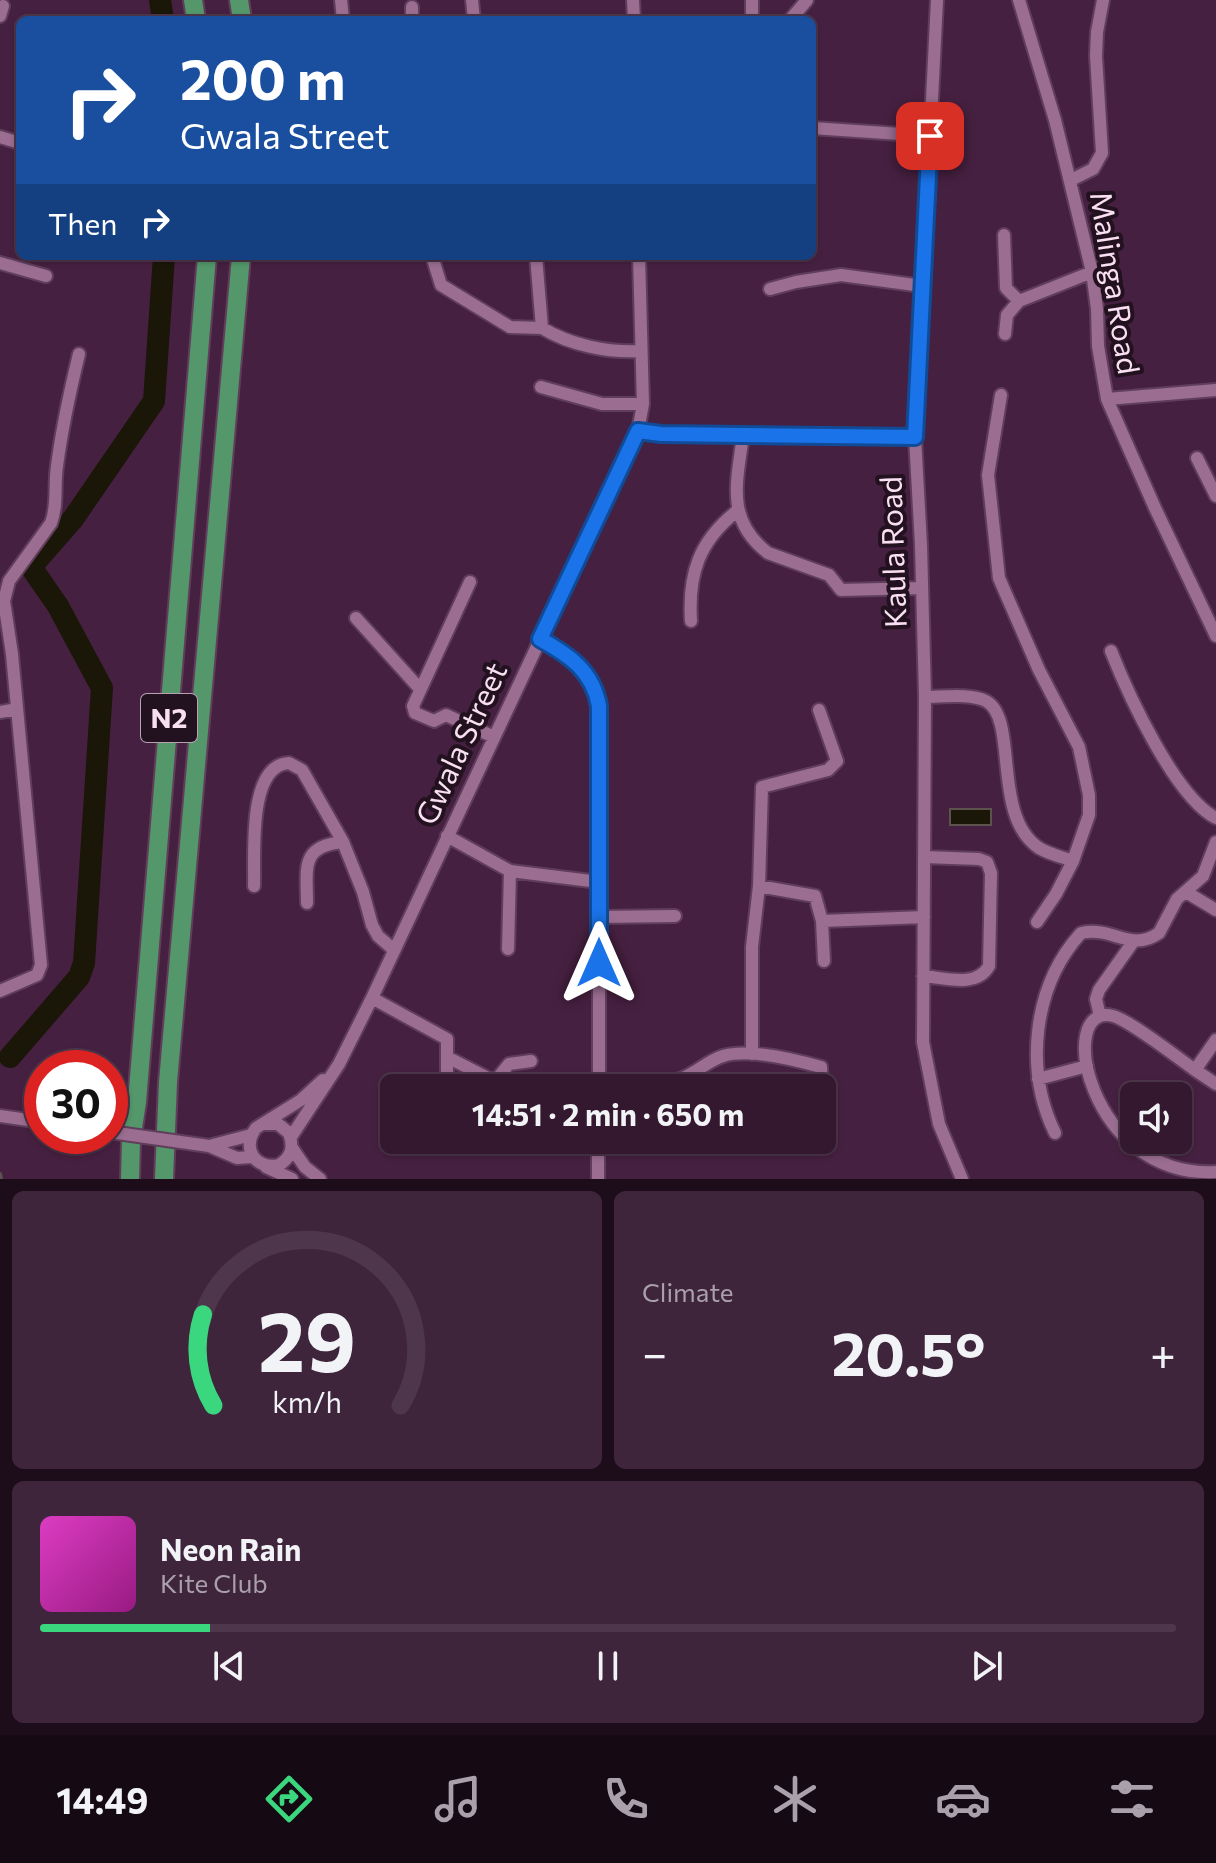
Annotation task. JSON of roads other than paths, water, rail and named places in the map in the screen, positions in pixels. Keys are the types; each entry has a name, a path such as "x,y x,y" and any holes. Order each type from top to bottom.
{"highway":[{"name":"N2","path":"130,1179 207,260"},
{"name":"N2","path":"164,1179 170,1067 241,260"}],"street":[{"path":"793,16 807,0"},
{"name":"Kaula Road","path":"937,0 915,437 925,697 923,1042 939,1124 962,1179"},
{"path":"1019,0 1071,180"},
{"name":"Malinga Road","path":"1103,0 1096,56 1102,153 1093,169 1071,180 1092,272 1098,346 1107,399 1216,636"},
{"path":"816,128 930,136"},
{"path":"1004,235 1006,288 1019,301"},
{"path":"433,260 441,285 510,327 542,328 555,336 596,348 641,351"},
{"path":"536,260 542,328"},
{"name":"Gwala Street","path":"292,1143 339,1064 372,998 638,431 643,404 639,260"},
{"path":"0,263 46,276"},
{"path":"1005,334 1007,315 1019,301 1092,272"},
{"path":"770,289 841,275 922,286"},
{"path":"0,991 37,975 41,965 5,591 54,514 56,469 79,354"},
{"path":"541,387 602,404 643,404"},
{"path":"1107,399 1216,390"},
{"path":"1001,395 988,475 994,556 999,578 1039,670 1079,747 1086,775 1089,815 1073,861 1037,922"},
{"path":"638,431 661,434 915,437"},
{"path":"743,435 737,511 750,534 768,553 829,575 841,590 922,588"},
{"path":"1197,458 1216,496"},
{"path":"691,621 690,590 695,563 721,524 737,511"},
{"path":"470,582 413,706 415,713 422,717 434,721 446,715 494,737"},
{"path":"356,618 420,689"},
{"path":"540,639 576,662 592,681 597,695 599,1074"},
{"path":"1111,651 1122,679 1170,767 1197,806 1216,818"},
{"path":"925,697 966,697 984,700 992,706 1000,720 1009,797 1019,822 1037,847 1073,861"},
{"path":"0,712 17,709"},
{"path":"752,1054 752,961 759,886 762,787 828,770 837,761 837,754 822,726 819,710"},
{"path":"254,886 258,799 263,781 285,762 302,770 343,842 372,925 378,936 394,950"},
{"path":"447,836 510,871 599,882"},
{"path":"307,903 307,865 311,854 321,845 343,842"},
{"path":"1100,1016 1096,999 1099,990 1133,942 1159,933 1172,906 1203,876 1216,842"},
{"path":"923,976 972,980 986,971 989,966 991,873 987,862 979,859 924,857"},
{"path":"508,949 510,871"},
{"path":"759,886 815,896 822,921 824,961"},
{"path":"1186,892 1216,910"},
{"path":"599,917 675,916"},
{"path":"822,921 924,917"},
{"path":"1055,1133 1046,1114 1038,1079 1038,1026 1050,982 1078,936 1086,932 1101,931 1133,942"},
{"path":"372,998 447,1039 447,1074"},
{"path":"1211,1174 1151,1159 1128,1143 1109,1122 1095,1098 1087,1066 1087,1026 1092,1019 1100,1016 1114,1016 1216,1084"},
{"path":"1195,1070 1216,1040"},
{"path":"689,1074 723,1056 752,1054 785,1056 821,1067 821,1074"},
{"path":"447,1057 492,1080 497,1079 509,1064 531,1061"},
{"name":"Gwala Street","path":"263,1124 301,1100 339,1064"},
{"path":"1038,1079 1087,1066"},
{"path":"0,1116 24,1119"},
{"path":"209,1146 251,1135 263,1124 278,1124 284,1127 305,1167 320,1179"},
{"path":"128,1135 209,1146 237,1158 279,1165 286,1161 292,1143"},
{"path":"251,1135 249,1150 258,1162 292,1179"},
{"path":"598,1154 598,1179"}],"waterway":[{"path":"160,0 162,16"},
{"path":"10,1057 79,977 84,963 102,688 58,606 31,567 73,519 154,401 164,260"},
{"path":"0,1174 1,1179"}]}
